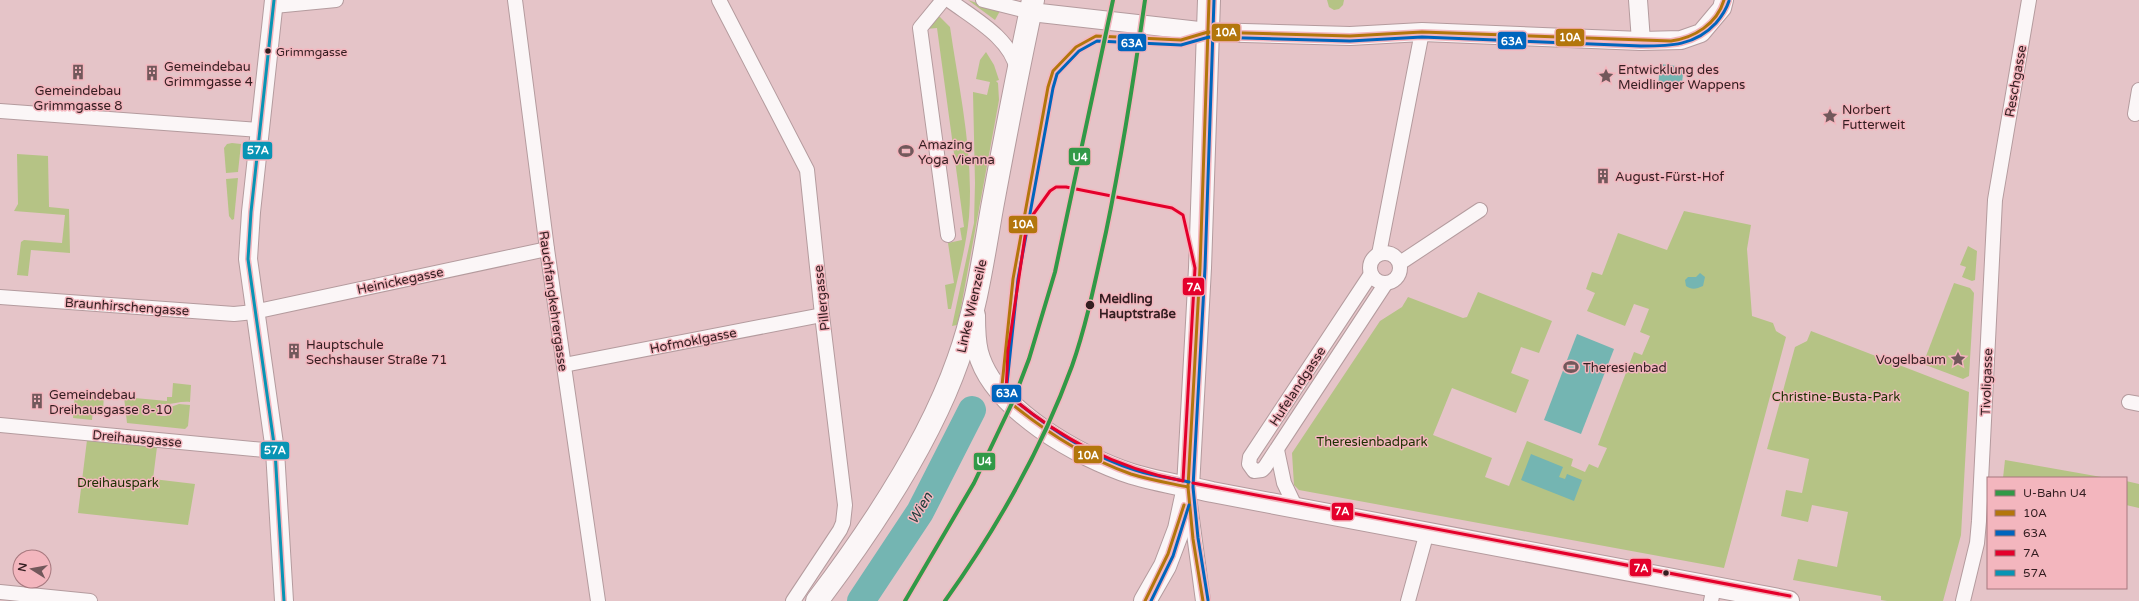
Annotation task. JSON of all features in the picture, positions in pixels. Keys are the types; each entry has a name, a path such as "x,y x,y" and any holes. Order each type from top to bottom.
{"main road":[{"path":"1145,601 1165,566 1179,529 1188,487 1199,275 1210,0"},
{"name":"Linke Wienzeile","path":"817,601 878,514 914,453 958,362 975,300 1017,72 1032,6"},
{"path":"975,300 976,341 978,354 1001,395 1025,417 1054,436 1092,457 1132,474 1188,487 1427,532 1712,594 1789,601"}],"street":[{"path":"284,601 275,451 254,312 248,259 259,130 274,3 336,0"},
{"name":"Rauchfangkehrergasse","path":"515,0 546,248 598,601"},
{"name":"Pillergasse","path":"719,0 808,170 822,315 845,505 844,523 793,601"},
{"path":"943,0 920,28 948,234"},
{"path":"949,0 994,34 1012,55 1017,72"},
{"path":"984,0 1208,32 1350,36 1422,32 1641,41 1690,38 1701,33 1723,4"},
{"path":"1638,0 1641,41"},
{"name":"Reschgasse","path":"2001,162 2029,0"},
{"path":"1379,254 1392,254 1400,263 1398,277 1392,282 1386,283 1375,279 1371,274 1371,262 1379,254 1422,32"},
{"path":"2135,114 2139,90"},
{"path":"0,111 259,130"},
{"name":"Tivoligasse","path":"1963,601 1977,536 1995,200 2001,162"},
{"path":"1400,263 1480,210"},
{"name":"Heinickegasse","path":"254,312 546,248"},
{"name":"Hufelandgasse","path":"1371,274 1250,457 1250,467 1254,471 1262,470 1277,450 1386,283"},
{"name":"Braunhirschengasse","path":"0,297 234,314 254,312"},
{"name":"Hofmoklgasse","path":"564,364 822,315"},
{"name":"Dreihausgasse","path":"0,425 275,451"},
{"path":"1277,450 1284,483 1295,506"},
{"path":"1188,487 1193,539 1203,601"},
{"path":"1408,601 1427,532"},
{"path":"0,592 90,601"}],"green space":[{"path":"968,0 1000,11 995,20"},
{"path":"1327,0 1344,0 1343,5 1339,9 1334,10 1329,7"},
{"path":"936,16 940,17 950,27 968,146 970,193 968,229 951,309 948,309 945,285 954,283 948,243 962,240 960,228 964,227 937,28 926,29"},
{"path":"986,52 994,65 999,80 996,81 998,83 999,100 960,313 957,325 952,326 974,223 975,183 973,92 987,95 990,82 976,79 980,60"},
{"path":"227,144 241,144 238,172 226,173 224,148"},
{"path":"17,154 48,156 49,207 69,209 70,253 31,250 28,276 17,275 21,242 24,240 62,243 65,215 14,211 18,204"},
{"path":"238,178 234,219 232,220 229,216 226,179"},
{"name":"Theresienbadpark","path":"1684,211 1751,225 1747,249 1752,316 1773,323 1776,331 1786,337 1724,568 1299,490 1294,485 1292,453 1380,321 1402,307 1408,297 1463,318 1467,317 1478,292 1552,321 1539,353 1521,347 1511,373 1529,380 1516,413 1452,388 1433,435 1492,458 1485,477 1509,486 1527,441 1573,459 1571,466 1585,472 1589,464 1598,468 1607,448 1598,445 1634,352 1642,355 1650,336 1640,332 1649,309 1634,304 1625,326 1587,311 1595,293 1586,289 1592,272 1602,275 1618,233 1667,250"},
{"path":"1968,246 1977,251 1975,280 1972,281 1962,277 1966,267 1960,265"},
{"path":"1954,283 1970,288 1974,293 1969,376 1963,379 1923,364"},
{"name":"Christine-Busta-Park","path":"1811,331 1969,392 1961,535 1943,601 1887,601 1881,600 1881,596 1793,580 1798,559 1837,567 1848,512 1812,505 1808,522 1781,516 1786,490 1802,493 1809,459 1767,449 1795,347 1807,341"},
{"path":"173,383 191,385 190,402 162,404 160,416 167,416 168,408 179,404 190,405 188,426 185,429 127,423 124,397 167,401 167,397 172,397"},
{"path":"75,393 104,395 103,411 93,410 92,420 73,418"},
{"name":"Dreihauspark","path":"87,440 157,447 153,479 195,484 188,525 78,513"},
{"path":"2005,460 2101,477 2003,477"},
{"path":"2127,481 2139,484 2139,508 2127,505"}],"water":[{"path":"1660,64 1684,67 1681,90 1658,87"},
{"path":"1700,273 1705,277 1703,286 1694,289 1686,286 1685,280 1688,277 1696,277"},
{"path":"1577,334 1614,349 1581,434 1544,420"},
{"path":"1531,454 1563,467 1559,477 1565,479 1567,474 1582,480 1574,501 1521,480"}],"waterway":[{"name":"Wien","path":"861,601 920,512 972,410"}],"metro line":[{"name":"U4","path":"905,601 974,483 1013,401 1029,359 1055,272 1113,0"},
{"name":"U4","path":"945,601 1000,517 1016,488 1060,398 1072,366 1091,300 1112,203 1137,58 1145,0"}],"transit line":[{"name":"57A","path":"274,0 251,212 248,259 275,451 284,601"},
{"name":"10A","path":"1203,601 1193,539 1188,487 1200,268 1209,0"},
{"name":"63A","path":"1208,600 1198,538 1193,487 1205,268 1214,0"},
{"name":"10A","path":"1001,395 1013,279 1048,87 1053,71 1076,47 1096,36 1181,40 1208,32 1350,36 1422,32 1671,41 1688,37 1704,28 1716,16 1721,9 1724,0"},
{"name":"63A","path":"1189,482 1142,472 1117,464 1100,456 1067,438 1035,416 1006,393 1018,279 1053,88 1057,74 1079,51 1097,41 1181,45 1209,37 1350,41 1422,37 1662,46 1682,43 1708,31 1724,13 1729,1"},
{"name":"7A","path":"1056,187 1066,187 1172,208 1183,215 1195,268 1183,481 1134,468 1089,449 1046,424 1006,393 1008,351 1027,223 1050,191 1056,187"},
{"name":"10A","path":"1001,395 1047,430 1096,459 1131,474 1188,487"},
{"name":"7A","path":"1193,483 1790,596"},
{"name":"10A","path":"1145,601 1168,554 1184,505"},
{"name":"63A","path":"1151,601 1173,556 1189,505"}],"place":[{"name":"Grimmgasse","path":"268,51"},
{"name":"Gemeindebau Grimmgasse 8","path":"78,72"},
{"name":"Gemeindebau Grimmgasse 4","path":"152,73"},
{"name":"Entwicklung des Meidlinger Wappens","path":"1606,76"},
{"name":"Norbert Futterweit","path":"1830,116"},
{"name":"Amazing Yoga Vienna","path":"906,151"},
{"name":"August-Fürst-Hof","path":"1603,176"},
{"name":"Meidling Hauptstraße","path":"1090,305"},
{"name":"Hauptschule Sechshauser Straße 71","path":"294,351"},
{"name":"Vogelbaum","path":"1958,359"},
{"name":"Theresienbad","path":"1571,367"},
{"name":"Gemeindebau Dreihausgasse 8-10","path":"37,401"}]}
